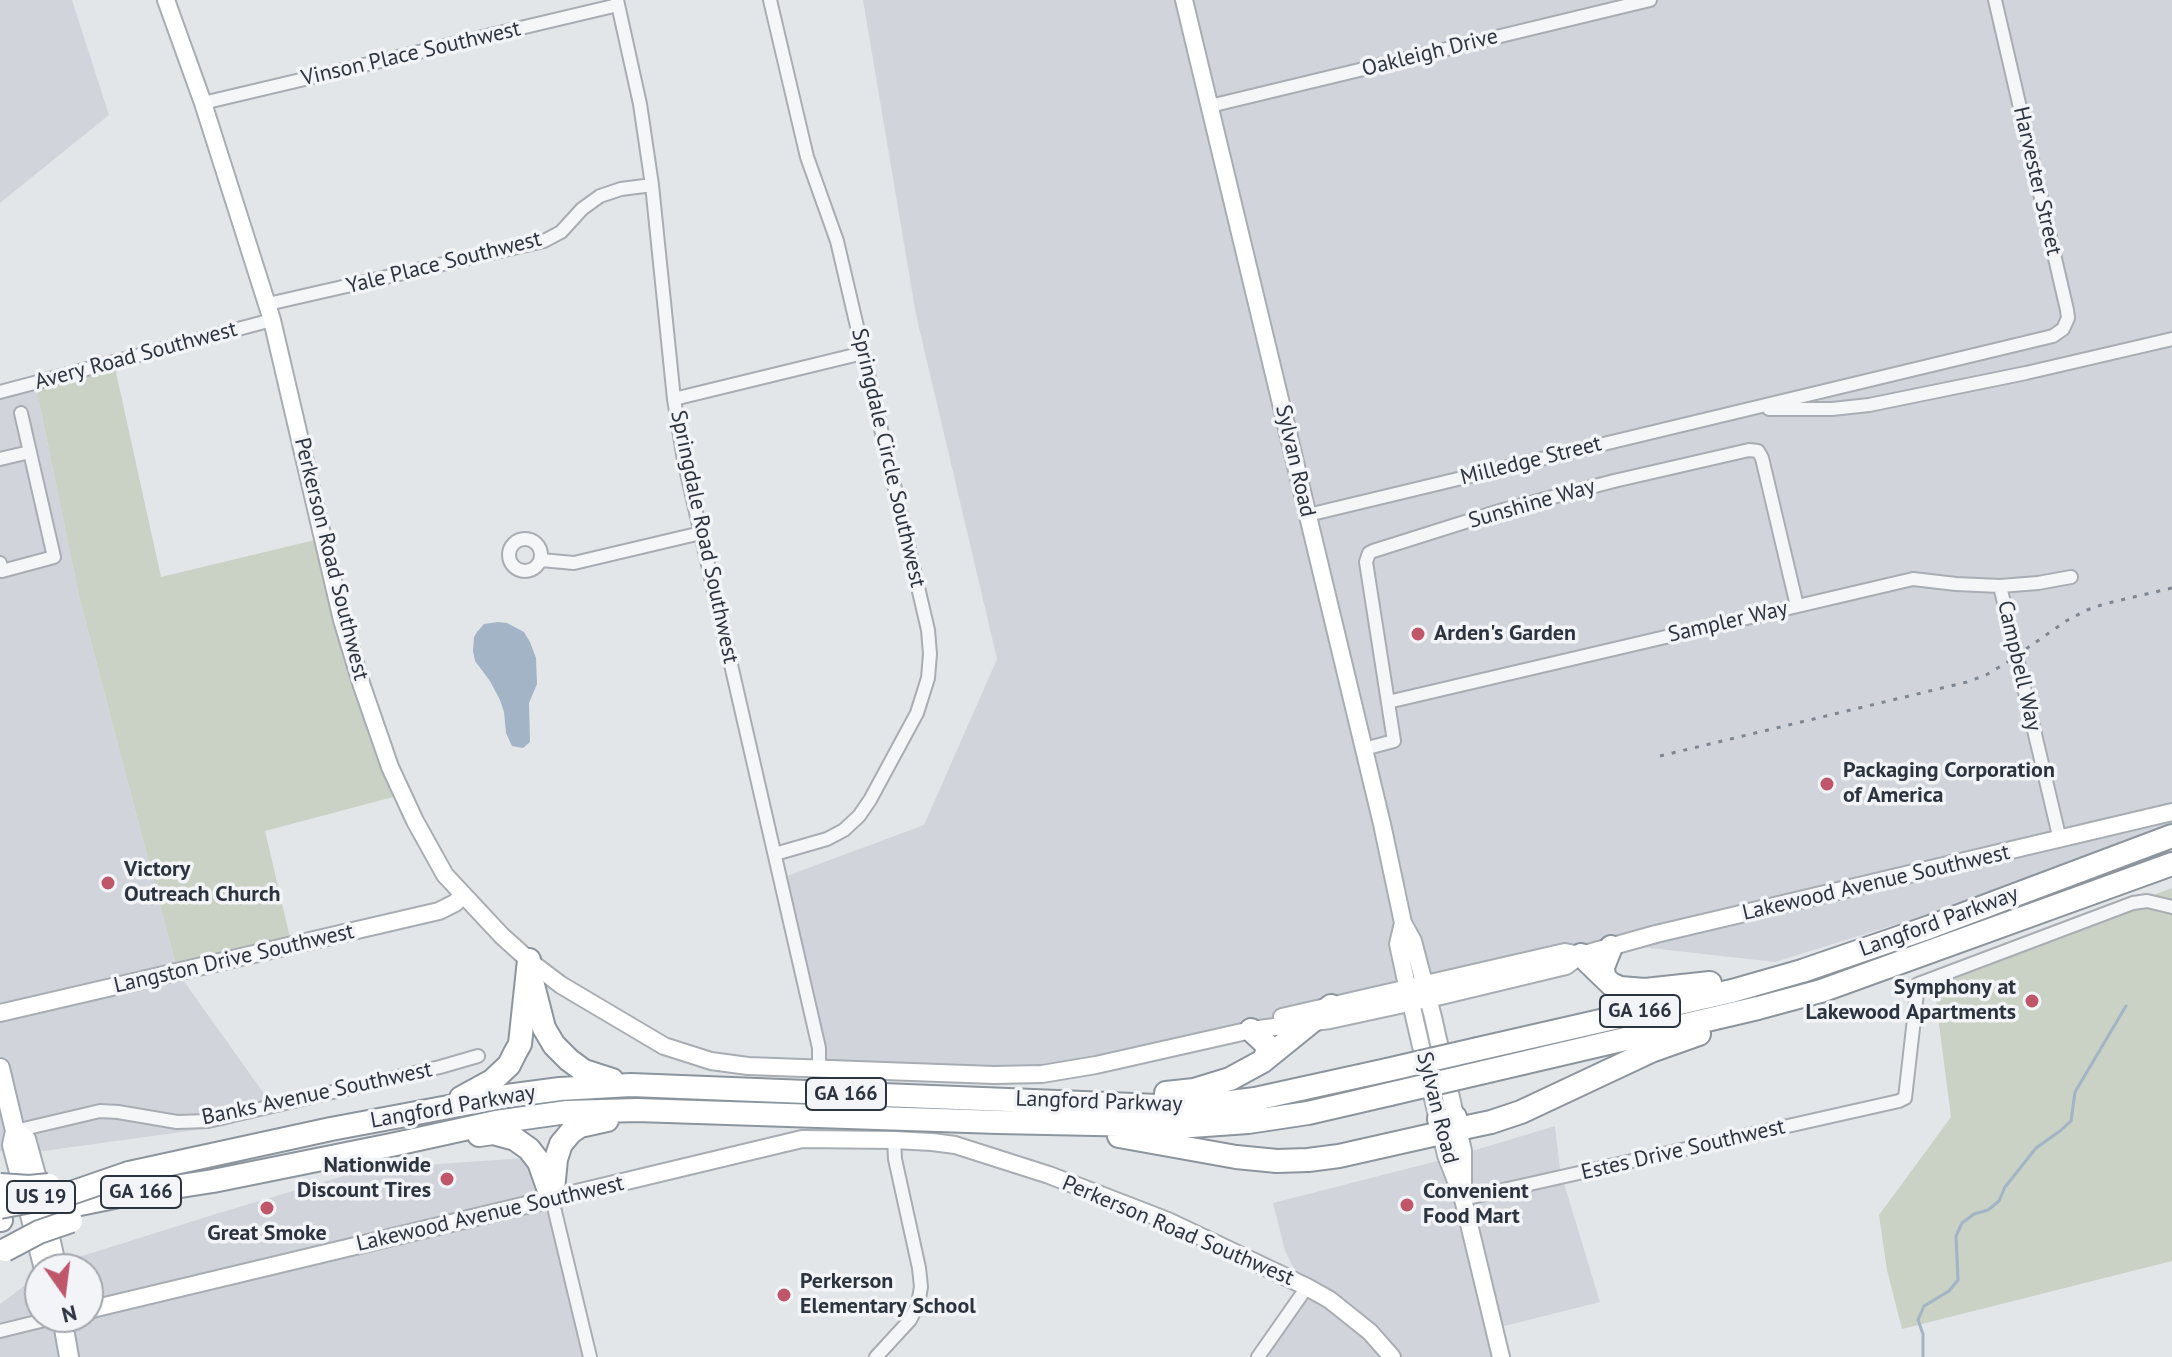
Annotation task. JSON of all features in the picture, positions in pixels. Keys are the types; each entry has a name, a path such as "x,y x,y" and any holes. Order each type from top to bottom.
{"highway":[{"name":"Langford Parkway","path":"0,1216 129,1173 331,1129 560,1089 631,1085 1158,1106 1223,1103 1289,1092 1732,991 1802,971 1930,927 2172,836"},
{"name":"Langford Parkway","path":"0,1216 70,1213 496,1122 567,1112 637,1110 1164,1126 1219,1124 1308,1113 1821,991 2172,864"},
{"path":"1604,977 1603,967 1611,947"},
{"path":"1581,955 1611,984 1645,990 1802,971"},
{"path":"529,960 539,1014 554,1045 584,1071 631,1085"},
{"path":"446,1107 492,1081 509,1065 520,1044 529,960"},
{"path":"998,1122 1127,1137 1236,1157 1277,1161 1339,1156 1448,1125 1491,1122 1521,1112 1651,1051 1821,991"},
{"path":"1062,1102 1194,1090 1230,1079 1263,1061 1331,1006"},
{"path":"1251,1030 1266,1044 1268,1051 1263,1061"},
{"path":"552,1199 556,1159 561,1144 571,1132 589,1123 658,1111"},
{"path":"396,1144 421,1146 493,1133 515,1139 529,1149 539,1162 552,1199"},
{"path":"0,1185 29,1187 79,1183 129,1173"},
{"path":"2,1252 70,1213"}],"main road":[{"name":"US 19","path":"0,1068 15,1131 12,1145 40,1253"},
{"name":"US 19","path":"15,1131 26,1139 53,1253"},
{"path":"63,1333 69,1357"}],"street":[{"name":"Perkerson Road Southwest","path":"166,0 203,103 270,312 342,620 362,686 390,767 445,875 502,936 561,985 664,1046 711,1061 819,1069"},
{"name":"Springdale Circle Southwest","path":"770,0 807,157 837,241 928,630 930,654 928,678 917,713 859,816 844,830 827,839 775,854"},
{"name":"Sylvan Road","path":"1184,0 1403,923 1413,941 1426,991 1448,1125"},
{"name":"Oakleigh Drive","path":"1210,106 1650,0"},
{"name":"Harvester Street","path":"1995,0 2068,318 2063,329 2053,336 2032,341"},
{"name":"Vinson Place Southwest","path":"203,103 618,2"},
{"name":"Springdale Road Southwest","path":"618,2 640,104 652,185 674,399 684,460 819,1048 819,1069"},
{"name":"Yale Place Southwest","path":"270,312 544,241 561,232 582,209 600,196 621,189 652,185"},
{"name":"Avery Road Southwest","path":"0,392 270,312"},
{"name":"Milledge Street","path":"1754,408 1832,409 1869,405 2172,339"},
{"name":"Milledge Street","path":"1308,515 2032,341"},
{"path":"674,399 863,353"},
{"path":"0,563 2,571 54,557 21,413"},
{"name":"Sunshine Way","path":"1364,749 1394,741 1366,562 1369,553 1503,510 1614,481 1749,450 1758,451 1797,606"},
{"path":"0,459 30,452"},
{"path":"541,560 574,563 701,533"},
{"name":"Sampler Way","path":"1388,702 1913,579 2000,586 2071,577"},
{"name":"Campbell Way","path":"2000,586 2060,840"},
{"name":"Lakewood Avenue Southwest","path":"819,1069 994,1075 1042,1074 1096,1065 1251,1030 1330,1020 1565,952 1581,955 1669,931 2172,812"},
{"name":"Langston Drive Southwest","path":"0,1013 439,911 463,895"},
{"name":"Estes Drive Southwest","path":"1463,1199 1905,1098 1918,984 2133,903 2147,901 2172,907"},
{"name":"Sylvan Road","path":"1403,923 1398,944 1409,995 1448,1125 1463,1151 1463,1199 1501,1357"},
{"name":"Lakewood Avenue Southwest","path":"1251,1030 1267,1020 1331,1006 1409,995"},
{"name":"Banks Avenue Southwest","path":"15,1131 100,1111 177,1122 208,1121 478,1056"},
{"name":"Lakewood Avenue Southwest","path":"104,1306 802,1139 894,1140"},
{"name":"Perkerson Road Southwest","path":"894,1140 955,1145 1049,1175 1168,1221 1307,1287 1351,1315 1392,1357"},
{"path":"880,1356 910,1320 918,1304 921,1287 895,1159 894,1140"},
{"path":"552,1199 590,1357"},
{"path":"1258,1357 1307,1287"},
{"path":"0,1331 24,1325"}],"shaded area":[{"path":"0,0 72,0 109,115 0,203"},
{"path":"863,0 2172,0 2172,825 2055,875 1775,962 1605,943 1025,1078 825,1063 784,877 924,825 997,659 916,315"},
{"path":"114,363 161,577 319,539 397,796 265,831 291,942 178,973 79,596 35,382"},
{"path":"35,382 79,596 178,973 275,1109 225,1126 22,1154 0,1151 0,390"},
{"path":"2172,888 2172,1261 1902,1329 1887,1270 1879,1215 1951,1117 1934,985 2057,931"},
{"path":"1555,1126 1560,1170 1600,1302 1493,1329 1500,1357 1264,1357 1308,1296 1285,1251 1273,1203 1449,1158"},
{"path":"539,1157 590,1357 0,1357 0,1304 24,1286 24,1333 104,1333 104,1253 91,1253 367,1169"}],"water":[{"path":"498,622 524,632 536,658 537,684 529,703 530,742 523,748 512,746 506,733 500,700 475,661 473,651 477,632 484,624"}],"waterway":[{"path":"1923,1357 1923,1334 1918,1320 1924,1306 1949,1291 1958,1280 1956,1236 1962,1223 1999,1201 2005,1187 2036,1148 2071,1121 2075,1092 2126,1006"}],"railway":[{"path":"1660,756 1967,682 1986,675 2087,610 2172,588"}],"place":[{"name":"Arden's Garden","path":"1418,634"},
{"name":"Packaging Corporation of America","path":"1827,784"},
{"name":"Victory Outreach Church","path":"108,883"},
{"name":"Symphony at Lakewood Apartments","path":"2032,1001"},
{"name":"Nationwide Discount Tires","path":"447,1179"},
{"name":"Convenient Food Mart","path":"1407,1205"},
{"name":"Great Smoke","path":"267,1208"},
{"name":"Perkerson Elementary School","path":"784,1295"}]}
